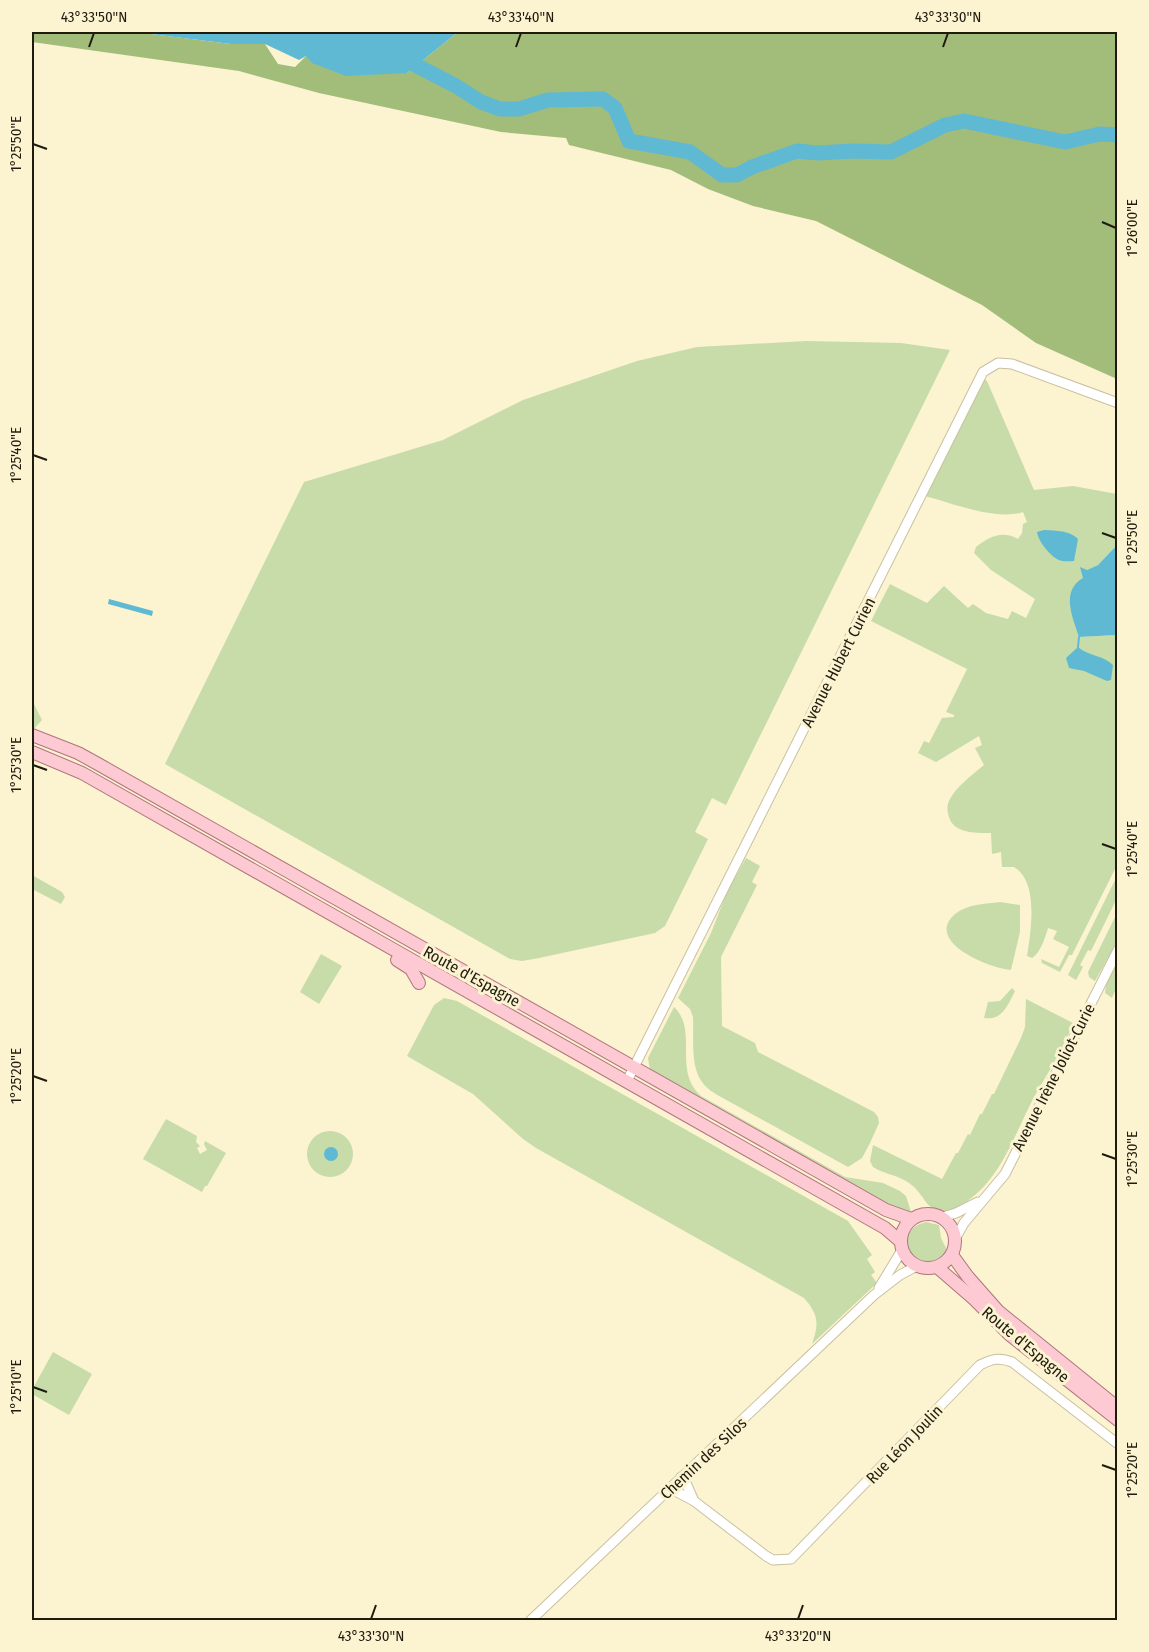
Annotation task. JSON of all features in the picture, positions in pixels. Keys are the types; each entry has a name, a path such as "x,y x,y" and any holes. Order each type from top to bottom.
{"main road":[{"name":"Route d'Espagne","path":"32,735 78,753 98,764 886,1210 911,1219"},
{"name":"Route d'Espagne","path":"32,752 82,773 627,1081 885,1228 901,1245"},
{"path":"347,924 377,948 411,969 419,983"},
{"path":"931,1213 943,1217 953,1231 955,1239 952,1255 937,1267 917,1266 908,1260 901,1245 902,1233 911,1219 920,1215 931,1213"},
{"name":"Route d'Espagne","path":"952,1255 968,1277 999,1311 1118,1408"},
{"name":"Route d'Espagne","path":"937,1267 974,1299 1010,1335 1118,1420"}],"street":[{"name":"Avenue Hubert Curien","path":"627,1081 983,372 998,363 1012,364 1118,403"},
{"name":"Avenue Irène Joliot-Curie","path":"955,1239 964,1223 1005,1174 1118,950"},
{"name":"Avenue Irène Joliot-Curie","path":"943,1217 983,1200"},
{"name":"Chemin des Silos","path":"874,1295 901,1245"},
{"name":"Chemin des Silos","path":"531,1620 874,1295 900,1275 917,1266"},
{"name":"Rue Léon Joulin","path":"671,1487 694,1501 766,1556 773,1560 791,1559 980,1365 995,1358 1012,1362 1118,1444"},
{"name":"Rue Léon Joulin","path":"681,1477 694,1501"}],"green space":[{"path":"32,32 135,32 231,44 265,44 278,64 295,67 306,56 407,73 458,32 1117,32 1117,379 1036,343 982,305 816,221 753,206 708,189 671,170 569,145 566,138 501,132 319,93 239,71 32,42"},
{"path":"807,341 901,343 950,350 726,805 712,798 695,832 708,839 665,926 655,933 539,958 522,961 510,959 165,764 304,482 443,440 523,400 637,361 697,347"},
{"path":"984,379 987,381 1034,490 1073,486 1117,494 1117,545 1098,565 1087,570 1084,579 1075,589 1074,605 1079,637 1117,635 1117,865 1072,955 1069,955 1060,972 1042,963 1041,959 1059,967 1069,947 1053,939 1057,931 1048,928 1038,952 1032,958 1027,956 1031,908 1030,895 1022,874 1014,867 1002,867 1001,852 992,854 991,833 965,831 959,829 950,820 947,808 953,794 984,765 975,748 982,745 979,736 936,762 918,753 924,741 929,743 942,718 954,717 946,712 967,669 871,621 890,584 927,603 944,586 968,608 973,604 986,613 1008,619 1012,611 1026,618 1035,599 991,570 974,553 976,547 996,536 1007,535 1018,539 1022,533 1023,524 1027,522 1023,512 987,513 925,496"},
{"path":"32,700 42,720 32,731"},
{"path":"746,858 760,866 752,882 757,885 721,957 722,1026 755,1043 758,1052 874,1112 879,1123 870,1143 862,1158 848,1167 713,1092 706,1087 698,1075 693,1051 693,1017 690,1009 678,998 711,933 727,892"},
{"path":"32,875 62,892 65,897 61,904 32,889"},
{"path":"1117,876 1117,898 1091,951 1088,950 1080,965 1083,967 1076,980 1068,975"},
{"path":"1000,902 1020,905 1020,932 1011,970 989,965 976,959 953,944 947,934 947,924 955,914 965,908"},
{"path":"1117,913 1117,942 1095,981 1089,977 1088,972"},
{"path":"321,954 342,966 319,1004 300,992"},
{"path":"1117,959 1117,986 1112,998 1105,993 1106,984"},
{"path":"1012,988 1015,991 1004,1011 995,1017 984,1018 988,1002 1000,1001"},
{"path":"444,998 457,1001 848,1221 872,1255 867,1259 875,1272 871,1275 877,1283 812,1344 816,1331 816,1320 813,1310 804,1298 536,1148 473,1094 407,1056 434,1005"},
{"path":"1026,999 1073,1023 997,1169 975,1195 961,1205 944,1212 934,1209 909,1183 873,1167 870,1161 873,1145 942,1179 994,1094 1021,1038 1025,1027"},
{"path":"674,1007 685,1027 688,1074 693,1086 701,1096 845,1177 883,1183 900,1191 906,1196 911,1212 902,1212 650,1070 648,1058"},
{"path":"166,1119 197,1136 196,1142 200,1146 197,1148 200,1154 207,1150 205,1141 226,1153 202,1192 143,1159"},
{"path":"335,1131 347,1137 352,1145 352,1163 347,1171 339,1176 325,1177 313,1171 308,1163 307,1149 313,1137 321,1132"},
{"path":"926,1222 939,1225 941,1238 947,1250 938,1260 928,1264 912,1255 908,1246 908,1236 913,1228"},
{"path":"53,1352 92,1374 69,1415 32,1394"}],"water":[{"path":"135,32 458,32 407,73 346,76 312,63 306,56 299,60 265,44 231,44"},
{"path":"1044,530 1067,532 1078,539 1074,561 1061,561 1048,552 1037,532"},
{"path":"1117,545 1118,604 1115,621 1117,635 1079,637 1070,597 1076,583 1083,578 1080,567 1087,570 1098,565"},
{"path":"109,599 153,611 152,616 108,604"},
{"path":"1078,647 1113,665 1111,680 1107,681 1084,671 1069,668 1066,658"},
{"path":"331,1147 336,1149 338,1154 336,1159 331,1161 326,1159 324,1154 326,1149"}],"waterway":[{"path":"400,57 456,86 481,102 500,109 519,109 548,100 603,99 615,108 629,141 690,152 722,175 737,175 752,167 797,151 891,152 945,125 964,121 1065,142 1100,134 1118,135"},
{"path":"1078,647 1079,637"}]}
